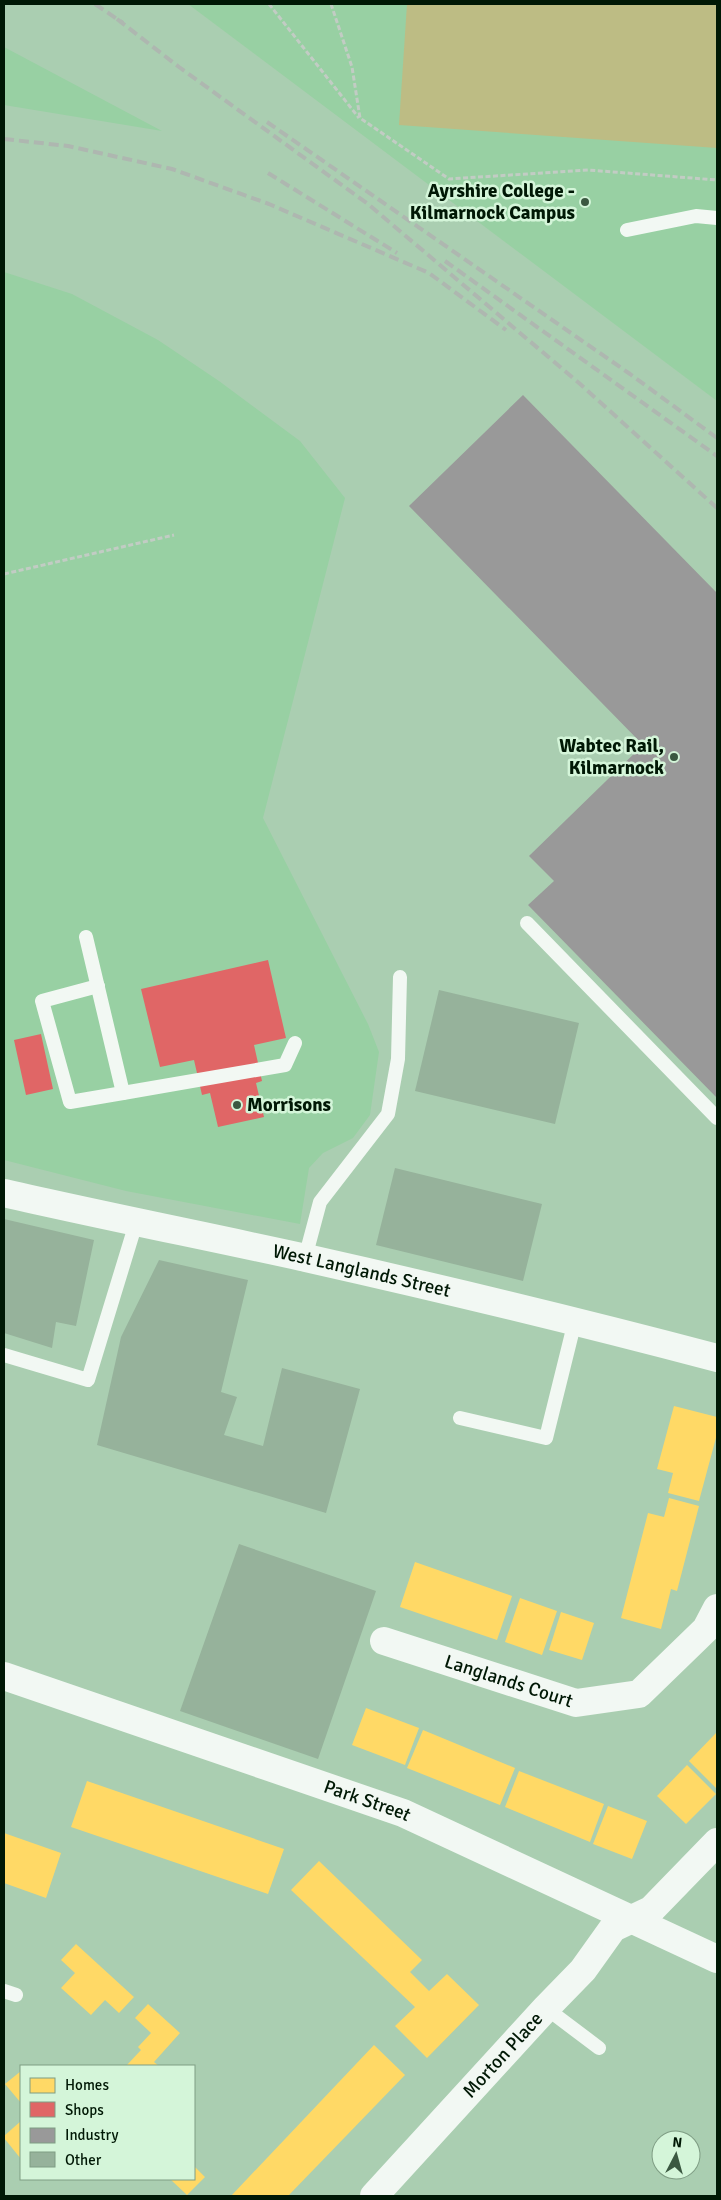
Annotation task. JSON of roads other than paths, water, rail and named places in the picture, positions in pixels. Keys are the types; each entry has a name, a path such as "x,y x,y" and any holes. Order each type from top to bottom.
{"street":[{"name":"West Langlands Street","path":"4,1193 305,1258 575,1321 717,1358"},
{"name":"Langlands Court","path":"384,1641 576,1703 639,1694 706,1630 717,1608"},
{"name":"Park Street","path":"4,1676 403,1813 717,1959"},
{"name":"Morton Place","path":"374,2196 583,1970 613,1928 650,1910 717,1842"}],"lane":[{"path":"627,230 696,216 717,218"},
{"path":"527,923 717,1118"},
{"path":"86,937 123,1093"},
{"path":"305,1258 320,1202 388,1114 398,1060 400,977"},
{"path":"98,986 42,1001 70,1102 285,1064 295,1043"},
{"path":"4,1356 88,1380 136,1223"},
{"path":"460,1418 546,1438 575,1321"},
{"path":"546,2008 599,2048"}],"railway":[{"path":"95,4 123,23"},
{"path":"117,19 179,67 368,204 579,383 717,508"},
{"path":"267,122 630,374 717,438"},
{"path":"4,139 68,146 172,169 269,204 429,273 506,330"},
{"path":"268,173 397,253"},
{"path":"445,261 717,456"}],"place":[{"name":"Ayrshire College - Kilmarnock Campus","path":"585,202"},
{"name":"Wabtec Rail, Kilmarnock","path":"674,757"},
{"name":"Morrisons","path":"237,1105"}]}
